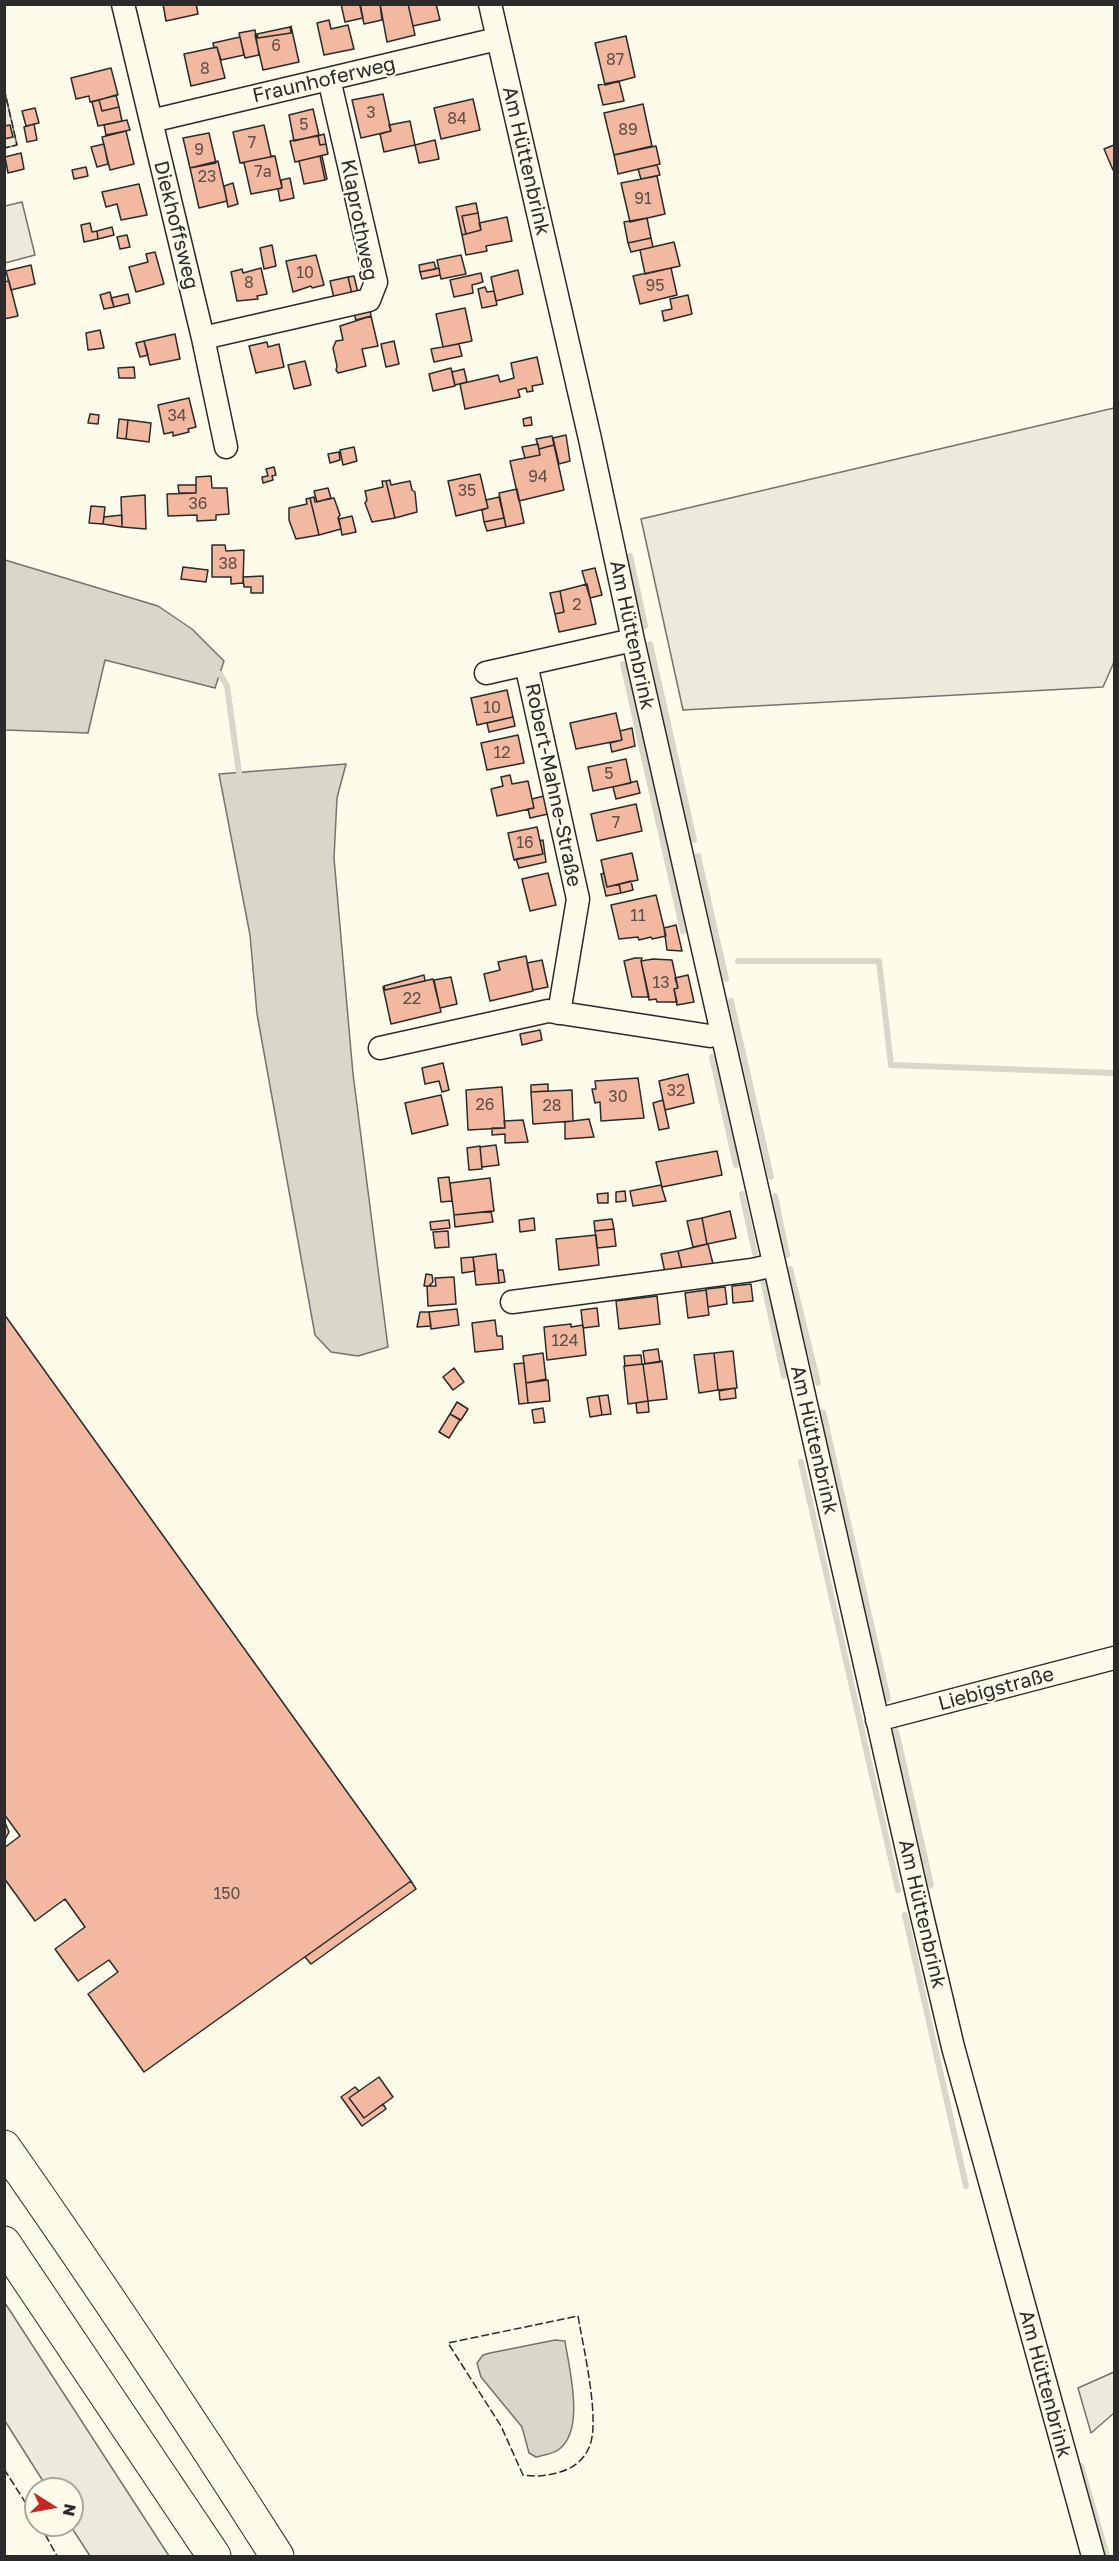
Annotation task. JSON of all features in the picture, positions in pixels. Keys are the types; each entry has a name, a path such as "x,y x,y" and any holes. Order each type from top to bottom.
{"highway":[{"path":"4,2147 201,2436 277,2556"},
{"path":"4,2243 214,2556"}],"street":[{"name":"Diekhoffsweg","path":"123,4 203,338 226,447"},
{"name":"Am Hüttenbrink","path":"490,4 588,428 721,1033 953,2047 1045,2391 1093,2556"},
{"name":"Fraunhoferweg","path":"151,121 498,39"},
{"name":"Klaprothweg","path":"203,338 369,300 376,282 328,79"},
{"name":"Robert-Mahne-Straße","path":"486,673 633,640"},
{"name":"Robert-Mahne-Straße","path":"526,664 578,899 559,1013"},
{"path":"380,1048 548,1011 710,1036 721,1033"},
{"path":"512,1302 752,1270 774,1265"},
{"name":"Liebigstraße","path":"877,1720 1114,1658"}],"shaded area":[{"path":"4,88 17,145 5,148 4,148"},
{"path":"22,202 35,255 5,263 5,206"},
{"path":"1114,408 1114,662 1103,687 683,710 641,519"},
{"path":"5,560 158,606 192,629 224,661 215,688 105,660 88,733 5,730"},
{"path":"346,764 337,798 334,858 353,1074 388,1347 358,1356 331,1352 315,1335 257,1014 250,935 219,774"},
{"path":"5,2303 169,2556 90,2556 78,2537 84,2537 84,2477 40,2477 5,2421"},
{"path":"555,2340 565,2341 574,2399 574,2415 567,2441 558,2450 536,2457 529,2453 522,2427 481,2377 477,2363 483,2355"},
{"path":"1114,2372 1114,2413 1091,2433 1078,2388"}],"building":[{"path":"163,4 196,4 198,14 166,21"},
{"path":"341,4 360,4 363,18 345,22"},
{"path":"380,4 382,20 364,24 360,6"},
{"path":"380,4 408,4 415,35 387,42"},
{"path":"408,4 436,4 440,20 413,26"},
{"path":"329,20 331,29 348,25 354,49 324,55 317,23"},
{"path":"291,26 299,62 263,70 255,35 258,38 291,33"},
{"path":"290,27 291,33 258,38 257,34"},
{"path":"255,30 259,55 245,58 239,33"},
{"path":"626,36 635,77 605,85 595,43"},
{"path":"240,37 244,55 221,60 217,47 214,48 213,43"},
{"path":"217,47 225,78 191,86 184,54"},
{"path":"111,68 118,95 90,102 89,96 76,99 71,78"},
{"path":"619,81 624,101 603,105 598,85"},
{"path":"383,94 391,131 361,138 352,100"},
{"path":"116,95 119,107 102,111 99,100"},
{"path":"473,99 480,130 441,139 434,108"},
{"path":"99,100 102,111 119,107 122,121 98,126 92,102"},
{"path":"643,104 652,146 614,155 604,113"},
{"path":"35,108 39,123 26,126 22,111"},
{"path":"313,109 319,135 294,141 289,115"},
{"path":"127,120 130,130 106,135 104,125"},
{"path":"410,121 415,145 384,152 380,134 391,131 389,125"},
{"path":"34,124 37,140 27,142 24,127"},
{"path":"10,125 13,137 4,139 4,126"},
{"path":"264,125 271,156 275,156 240,163 233,132"},
{"path":"126,131 134,164 110,170 102,137"},
{"path":"209,133 216,163 190,168 183,138"},
{"path":"324,134 326,144 320,145 318,136"},
{"path":"318,136 320,145 326,144 328,154 295,162 290,141"},
{"path":"435,140 439,159 419,163 415,145"},
{"path":"104,144 108,164 97,167 91,147"},
{"path":"1114,145 1114,169 1113,170 1104,149"},
{"path":"656,146 660,164 618,174 614,155"},
{"path":"21,153 24,169 8,173 5,157"},
{"path":"275,156 282,188 251,194 244,163 240,163"},
{"path":"320,156 325,180 304,184 299,161"},
{"path":"320,156 322,156 327,179 325,180"},
{"path":"218,161 227,201 199,208 190,168"},
{"path":"657,165 660,175 641,179 638,169"},
{"path":"86,167 88,176 74,179 72,170"},
{"path":"657,176 665,214 630,222 621,183"},
{"path":"290,178 294,198 280,201 278,189 282,188 281,180"},
{"path":"233,183 238,204 228,207 224,186"},
{"path":"139,184 147,215 121,220 117,204 106,207 102,192"},
{"path":"476,203 478,213 462,216 466,234 462,235 456,207"},
{"path":"478,213 481,230 466,234 462,216"},
{"path":"507,217 512,241 486,246 487,251 466,255 462,235 481,230 479,223"},
{"path":"647,218 651,238 628,243 624,222"},
{"path":"90,223 92,232 97,231 98,239 84,242 81,225"},
{"path":"112,227 114,235 98,239 97,231"},
{"path":"127,235 130,247 120,249 117,237"},
{"path":"651,238 653,247 631,252 628,243"},
{"path":"674,242 680,266 645,274 640,250"},
{"path":"272,245 276,266 264,269 260,248"},
{"path":"155,252 164,284 136,292 129,267 148,262 146,254"},
{"path":"316,255 324,285 312,288 311,286 293,292 286,261"},
{"path":"461,255 466,274 441,279 437,260"},
{"path":"434,262 436,269 420,272 419,265"},
{"path":"31,265 35,284 11,290 6,271"},
{"path":"261,268 267,294 257,296 258,299 237,301 231,272 242,269 243,273"},
{"path":"439,268 440,275 422,279 420,272"},
{"path":"671,268 677,295 640,304 633,276"},
{"path":"518,270 523,294 496,301 491,277"},
{"path":"481,273 483,282 472,285 473,293 454,297 450,280"},
{"path":"354,276 358,293 352,294 348,277"},
{"path":"348,277 352,294 334,298 330,281"},
{"path":"9,281 18,316 4,319 4,282"},
{"path":"485,287 487,292 494,291 497,305 482,308 478,289"},
{"path":"110,292 114,307 104,309 100,295"},
{"path":"128,294 130,303 114,307 111,298"},
{"path":"688,295 692,314 664,321 662,311 672,309 670,299"},
{"path":"465,308 472,341 443,347 436,314"},
{"path":"370,310 371,316 356,320 354,314"},
{"path":"371,316 378,346 362,349 366,366 338,373 333,348 336,341 343,340 340,326"},
{"path":"100,330 104,348 88,350 86,333"},
{"path":"175,334 180,359 150,365 144,341"},
{"path":"144,341 148,355 140,357 136,343"},
{"path":"394,341 399,364 386,367 381,344"},
{"path":"267,342 268,347 279,344 284,367 256,373 249,346"},
{"path":"459,344 462,356 434,362 431,349"},
{"path":"537,357 543,384 532,386 533,391 527,392 526,388 518,390 520,397 465,409 460,384 498,375 500,382 514,378 511,363"},
{"path":"305,361 311,385 294,389 288,365"},
{"path":"134,367 135,378 119,378 118,368"},
{"path":"451,368 455,386 433,391 429,374"},
{"path":"464,369 467,382 455,385 452,372"},
{"path":"189,398 196,427 188,429 189,432 173,436 173,432 164,434 158,405"},
{"path":"90,414 99,415 98,424 88,423"},
{"path":"531,417 532,425 524,426 523,419"},
{"path":"119,419 128,420 126,439 117,438"},
{"path":"128,420 151,423 149,442 126,439"},
{"path":"566,435 570,461 559,464 553,438"},
{"path":"552,436 554,445 539,449 536,439"},
{"path":"538,444 540,455 525,458 522,447"},
{"path":"554,445 564,490 519,501 510,461 540,455 539,449"},
{"path":"354,447 357,461 343,465 340,450"},
{"path":"339,452 340,460 330,463 328,454"},
{"path":"274,467 276,475 272,476 273,480 263,483 262,477 268,476 266,469"},
{"path":"480,474 488,508 456,516 448,481"},
{"path":"211,476 212,488 227,488 229,514 216,515 216,520 197,521 197,515 168,516 167,494 196,493 196,477"},
{"path":"390,480 391,485 410,481 412,490 415,492 417,512 395,518 386,481"},
{"path":"382,481 386,481 395,518 372,522 365,503 367,500 365,491 383,487"},
{"path":"178,485 196,485 196,493 179,493"},
{"path":"328,488 331,498 317,502 314,491"},
{"path":"517,489 524,523 506,527 499,493"},
{"path":"145,495 146,529 122,527 121,497"},
{"path":"314,497 315,502 334,498 340,515 338,518 341,529 319,535 310,498"},
{"path":"499,497 504,518 484,522 482,510 488,508 486,500"},
{"path":"310,498 319,535 296,539 289,520 289,508 307,504 306,499"},
{"path":"91,506 105,507 103,524 89,523"},
{"path":"122,515 122,527 103,524 104,517"},
{"path":"352,516 356,532 342,535 339,519"},
{"path":"504,518 506,527 487,531 484,522"},
{"path":"212,545 225,545 226,551 244,550 243,583 231,584 231,577 212,577"},
{"path":"183,567 208,570 206,582 181,579"},
{"path":"595,568 602,595 590,598 582,571"},
{"path":"263,576 263,593 251,593 251,587 244,587 243,577"},
{"path":"587,584 596,624 559,632 555,614 564,612 560,591"},
{"path":"560,591 564,612 555,614 550,593"},
{"path":"507,690 513,717 477,725 471,698"},
{"path":"616,713 622,740 576,749 570,723"},
{"path":"513,717 515,726 489,732 487,723"},
{"path":"632,728 635,746 612,752 610,743 622,740 620,731"},
{"path":"518,735 524,763 487,770 481,743"},
{"path":"626,759 631,783 593,791 588,767"},
{"path":"510,775 512,784 528,781 534,808 497,816 491,789 503,786 501,777"},
{"path":"637,781 640,793 616,799 613,787"},
{"path":"544,796 548,814 530,818 528,809 534,808 532,799"},
{"path":"636,804 642,831 597,841 591,814"},
{"path":"537,827 543,854 514,860 508,833"},
{"path":"543,840 546,862 519,868 516,859 543,854 540,841"},
{"path":"632,853 638,880 607,887 601,860"},
{"path":"548,873 556,905 530,911 522,879"},
{"path":"604,873 607,887 619,884 621,893 606,896 601,874"},
{"path":"631,881 633,890 621,893 619,884"},
{"path":"656,895 666,936 639,940 638,937 619,939 611,905"},
{"path":"676,925 682,951 667,950 664,928"},
{"path":"526,956 533,991 490,1001 484,974 500,970 498,962"},
{"path":"642,958 649,997 632,997 624,961"},
{"path":"542,960 548,987 533,990 527,963"},
{"path":"672,960 678,988 674,989 677,1002 649,1000 641,961"},
{"path":"424,975 425,981 385,990 384,986"},
{"path":"688,975 694,1002 677,1005 674,989 678,988 675,978"},
{"path":"451,977 457,1004 440,1008 434,980"},
{"path":"433,979 441,1012 391,1024 383,987 385,990"},
{"path":"540,1030 542,1040 522,1045 520,1034"},
{"path":"443,1063 449,1090 442,1092 439,1081 425,1084 422,1068"},
{"path":"688,1074 694,1103 665,1110 659,1081"},
{"path":"638,1078 644,1118 601,1121 600,1102 595,1103 592,1089 596,1089 595,1081"},
{"path":"548,1084 548,1091 531,1092 531,1085"},
{"path":"502,1087 505,1128 468,1130 466,1090"},
{"path":"572,1090 573,1121 533,1124 531,1092"},
{"path":"441,1095 448,1125 412,1134 405,1103"},
{"path":"663,1100 669,1128 659,1130 653,1103"},
{"path":"589,1119 594,1137 565,1139 565,1122"},
{"path":"523,1120 528,1142 505,1143 505,1134 492,1135 492,1128 505,1128 504,1121"},
{"path":"496,1145 499,1165 482,1167 480,1147"},
{"path":"480,1146 482,1169 469,1170 467,1148"},
{"path":"717,1151 722,1175 662,1187 656,1162"},
{"path":"449,1177 452,1201 441,1202 438,1178"},
{"path":"490,1178 494,1211 454,1215 450,1183"},
{"path":"661,1185 666,1201 633,1206 630,1191"},
{"path":"625,1191 626,1201 616,1202 616,1192"},
{"path":"608,1193 608,1203 598,1203 597,1194"},
{"path":"491,1211 493,1222 455,1227 454,1215"},
{"path":"730,1211 736,1238 707,1244 702,1218"},
{"path":"534,1218 535,1230 520,1232 519,1220"},
{"path":"702,1218 707,1244 693,1247 687,1221"},
{"path":"612,1219 614,1229 595,1231 594,1221"},
{"path":"449,1220 450,1228 431,1230 430,1222"},
{"path":"614,1229 616,1246 597,1248 595,1231"},
{"path":"448,1231 449,1247 435,1248 433,1232"},
{"path":"596,1235 599,1265 559,1270 556,1239"},
{"path":"708,1244 713,1264 682,1268 678,1251"},
{"path":"678,1251 682,1268 665,1272 661,1254"},
{"path":"496,1254 499,1283 476,1285 473,1257"},
{"path":"473,1257 475,1271 462,1273 461,1258"},
{"path":"498,1270 503,1270 505,1282 499,1283"},
{"path":"426,1274 432,1275 433,1282 429,1286 424,1286"},
{"path":"454,1277 456,1304 428,1306 427,1286 436,1286 435,1278"},
{"path":"751,1284 753,1301 733,1303 732,1286"},
{"path":"725,1287 727,1304 708,1307 706,1289"},
{"path":"706,1290 709,1315 688,1318 685,1293"},
{"path":"657,1296 660,1324 619,1329 616,1301"},
{"path":"597,1308 599,1326 583,1328 581,1310"},
{"path":"457,1309 459,1325 431,1329 429,1312"},
{"path":"420,1312 429,1312 431,1326 417,1327"},
{"path":"4,1314 411,1881 144,2072 88,1994 118,1972 109,1960 78,1981 55,1949 85,1927 65,1899 35,1921 4,1878 4,1848 20,1836 4,1814"},
{"path":"495,1320 497,1336 502,1336 503,1349 475,1352 472,1323"},
{"path":"571,1324 571,1327 583,1325 586,1355 547,1360 544,1327"},
{"path":"658,1349 660,1362 645,1364 643,1351"},
{"path":"733,1351 737,1388 718,1390 714,1353"},
{"path":"543,1353 546,1379 526,1383 523,1356"},
{"path":"714,1353 718,1390 699,1393 694,1355"},
{"path":"641,1355 642,1364 625,1366 624,1356"},
{"path":"662,1361 667,1399 648,1401 643,1364"},
{"path":"524,1363 528,1403 519,1404 514,1364"},
{"path":"643,1364 648,1401 628,1404 624,1366"},
{"path":"454,1368 464,1382 453,1390 443,1377"},
{"path":"548,1380 550,1401 528,1403 526,1383"},
{"path":"735,1388 736,1398 720,1400 719,1391"},
{"path":"608,1395 611,1414 602,1415 599,1396"},
{"path":"599,1396 602,1415 590,1417 587,1398"},
{"path":"648,1401 649,1412 637,1413 636,1403"},
{"path":"457,1402 468,1409 461,1420 450,1414"},
{"path":"543,1408 545,1422 534,1423 532,1410"},
{"path":"450,1414 460,1420 449,1438 439,1432"},
{"path":"4,1820 9,1832 4,1841"},
{"path":"411,1881 416,1889 311,1964 305,1957"},
{"path":"379,2077 393,2097 364,2118 349,2098"},
{"path":"355,2087 359,2091 349,2098 364,2118 383,2104 386,2109 362,2126 341,2097"}],"waterway":[{"path":"630,556 645,626"},
{"path":"650,644 694,840"},
{"path":"623,664 683,931"},
{"path":"220,674 227,686 239,773"},
{"path":"698,856 726,979"},
{"path":"738,961 879,961 891,1065 1114,1073"},
{"path":"731,1001 771,1177"},
{"path":"712,1057 736,1165"},
{"path":"742,1194 755,1253"},
{"path":"775,1196 787,1255"},
{"path":"790,1269 818,1383"},
{"path":"763,1280 784,1376"},
{"path":"823,1412 888,1699"},
{"path":"801,1462 898,1890"},
{"path":"896,1731 931,1885"},
{"path":"905,1915 966,2186"},
{"path":"1081,2466 1107,2556"}],"fence":[{"path":"4,88 17,145 4,148"},
{"path":"578,2316 592,2400 593,2433 590,2445 582,2459 565,2470 541,2476 523,2475 501,2426 448,2343 578,2316"},
{"path":"4,2469 24,2500"},
{"path":"47,2537 57,2556"}]}
